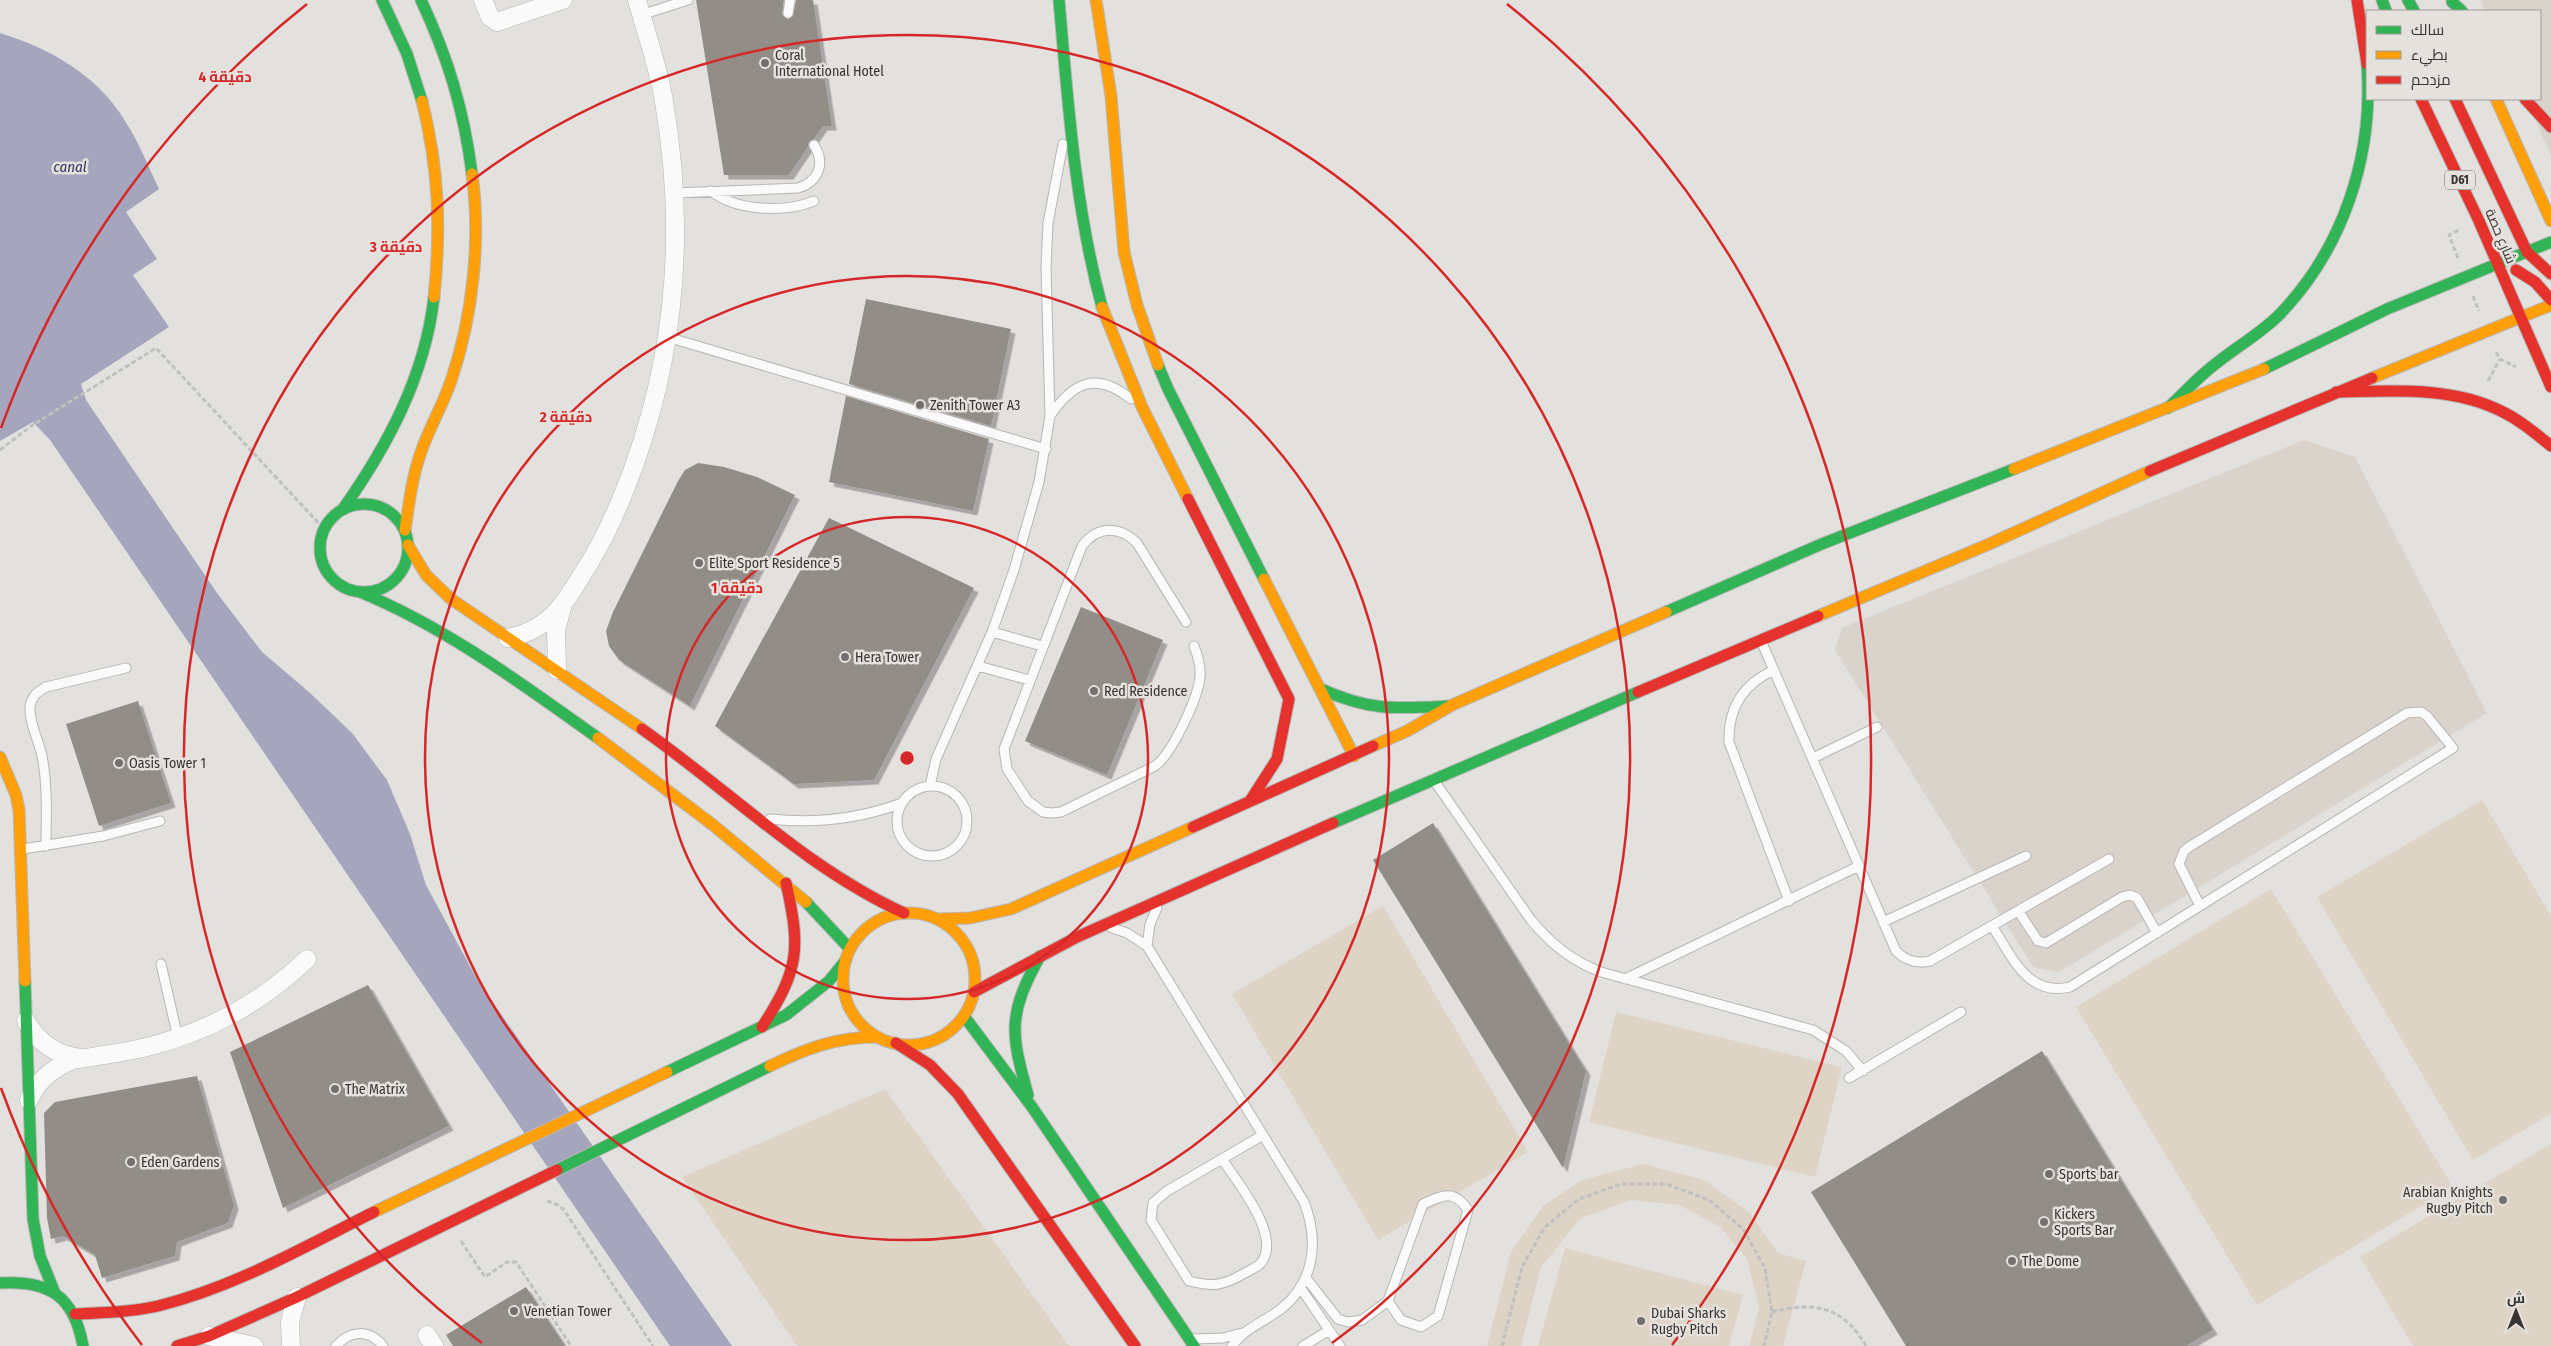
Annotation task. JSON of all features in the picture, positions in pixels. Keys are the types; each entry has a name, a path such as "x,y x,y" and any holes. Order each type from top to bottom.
{"main road":[{"path":"382,0 401,38 419,87 431,138 438,190 438,266 436,291 426,341 411,390 390,438 377,463 343,509 332,517 324,529 320,542 320,556 325,570 334,581 346,588 410,613 522,685 693,809 786,883 819,913 848,954 844,986 852,1012 864,1026 878,1037"},
{"path":"360,592 375,591 389,584 400,574 407,560 408,545 405,530 415,471 454,370 467,323 474,274 475,226 472,171 463,117 442,46 421,0"},
{"path":"1059,0 1080,204 1089,256 1102,308 1120,359 1142,407 1289,699 1277,758 1250,801"},
{"path":"1096,0 1111,93 1118,205 1124,252 1144,326 1168,389 1354,756"},
{"path":"2168,408 2210,368 2256,336 2278,316 2317,269 2336,238 2350,205 2357,179 2364,134 2366,67 2357,0"},
{"name":"شارع حصة","path":"2421,100 2479,221 2551,387"},
{"path":"2455,100 2527,252 2551,274"},
{"path":"2496,100 2551,221"},
{"path":"2526,100 2551,127"},
{"path":"75,1314 102,1313 157,1306 214,1289 242,1278 390,1204 762,1027 786,1015 828,981 860,935 872,924 887,916 904,913 921,914 938,919 978,918 1017,908 1250,801 1354,756 1407,731 1452,705 1824,543 2234,383 2388,309 2551,242"},
{"path":"2496,263 2523,273 2535,282 2551,300"},
{"path":"974,992 1077,937 1104,927 1432,779 1987,545 2206,446 2551,305"},
{"path":"2336,392 2426,392 2478,400 2518,418 2551,446"},
{"path":"343,509 367,504 379,506 398,520 405,530"},
{"path":"408,545 426,575 438,588 688,763 849,887 904,913"},
{"path":"1321,689 1351,704 1384,710 1452,705"},
{"path":"0,758 16,795 20,849 28,1102 35,1237 44,1273 54,1291 75,1314 81,1330 83,1346"},
{"path":"762,1027 788,984 795,952 793,912 786,883"},
{"path":"896,1043 927,1042 954,1028 964,1016 974,992 975,975 968,950 952,929 938,919"},
{"path":"1032,1107 1012,1036 1013,1016 1017,998 1040,956"},
{"path":"964,1016 980,1041 1032,1107 1192,1342"},
{"path":"177,1346 209,1336 297,1297 815,1045 854,1037 878,1037 896,1043 930,1066 958,1094 1136,1346"},
{"path":"0,1284 18,1281 36,1283 54,1291"}],"street":[{"path":"485,0 490,17 501,22 564,0"},
{"path":"508,638 534,631 545,624 563,605 598,550 623,495 644,438 660,379 676,258 675,193 664,100 639,7"},
{"path":"557,670 556,630 563,605"},
{"path":"28,1102 33,1091 49,1072 72,1060 147,1047 178,1038 214,1024 248,1006 280,985 307,959"},
{"path":"26,1021 39,1040 49,1048 60,1054 84,1058"},
{"path":"291,1346 290,1322 297,1297"},
{"path":"209,1336 254,1346"}],"lane":[{"path":"788,13 790,0"},
{"path":"639,7 684,1"},
{"path":"930,786 936,758 992,632 1031,514 1046,449 1050,416 1046,267 1048,222 1053,188 1070,112"},
{"path":"675,193 798,188 805,186 812,182 820,168 818,152 814,146"},
{"path":"711,192 724,201 743,206 795,206 814,200"},
{"path":"667,337 1046,449"},
{"path":"1050,416 1072,389 1090,383 1109,384 1142,407"},
{"path":"1186,622 1137,543 1122,532 1104,530 1088,539 1082,546 1007,738 1004,759 1014,781 1035,807 1043,812 1061,812 1155,766 1166,758 1173,746 1199,684 1200,665 1194,646"},
{"path":"992,632 1042,646"},
{"path":"1761,640 1896,951 1907,960 1922,963 1930,961 2109,859"},
{"path":"978,666 1029,680"},
{"path":"46,846 46,784 42,757 30,712 33,698 46,687 126,668"},
{"path":"1774,670 1751,683 1742,692 1731,716 1729,742 1789,901"},
{"path":"1992,926 2024,975 2035,984 2049,989 2077,984 2453,748 2427,716 2421,712 2407,712 2189,847 2180,857 2179,864 2200,906"},
{"path":"1813,758 1877,727"},
{"path":"1432,779 1542,934 1569,957 1584,966 1625,979 1813,1030 1846,1051 1863,1071"},
{"path":"757,818 789,821 852,818 902,803 919,788 941,787 951,791 965,808 967,830 962,840 946,854 924,856 905,844 897,824 902,803"},
{"path":"20,849 103,836 160,821"},
{"path":"1883,922 2026,856"},
{"path":"1625,979 1859,866"},
{"path":"2019,912 2038,941 2046,943 2122,897 2130,895 2137,898 2157,933"},
{"path":"1147,946 1150,924 1161,901"},
{"path":"1104,927 1127,933 1147,946 1304,1202 1311,1220 1314,1240 1312,1260 1306,1278 1281,1309 1245,1332 1232,1346"},
{"path":"161,964 178,1038"},
{"path":"1849,1078 1960,1012"},
{"path":"1222,1159 1252,1204 1267,1233 1265,1251 1260,1264 1224,1285 1206,1285 1189,1281 1151,1220 1153,1202 1167,1190 1263,1135"},
{"path":"1306,1278 1338,1319 1348,1322 1362,1320 1388,1301 1423,1204 1444,1194 1461,1200 1468,1210 1438,1316 1420,1327 1401,1320 1388,1301"},
{"path":"1300,1287 1328,1331 1340,1346"},
{"path":"1303,1346 1328,1331"},
{"path":"1192,1342 1217,1339 1245,1332"},
{"path":"336,1346 344,1338 354,1333 364,1333 374,1337 383,1346"}],"path":[{"path":"0,450 30,426 156,348 324,529"},
{"path":"1502,1346 1522,1267 1544,1228 1579,1199 1621,1184 1666,1184 1709,1200 1743,1228 1765,1268 1772,1312 1764,1346"},
{"path":"541,1201 551,1202 564,1210 653,1346"},
{"path":"453,1244 468,1237"},
{"path":"461,1241 484,1277 507,1262 516,1262 571,1346"},
{"path":"1772,1312 1796,1306 1819,1307 1841,1317 1858,1333 1866,1346"}],"shaded area":[{"path":"2480,0 2551,0 2551,155 2525,100 2541,100 2541,10 2485,10"},
{"path":"2304,440 2355,457 2487,713 2059,972 2033,967 1835,650 1842,628"},
{"path":"2482,800 2551,916 2551,1114 2473,1160 2317,897"},
{"path":"2271,889 2453,1187 2257,1305 2076,1007"},
{"path":"1383,906 1528,1152 1378,1240 1232,994"},
{"path":"1616,1012 1842,1067 1815,1177 1589,1122"},
{"path":"885,1089 1069,1346 797,1346 682,1177"},
{"name":"Arabian Knights Rugby Pitch","path":"2551,1144 2551,1346 2413,1346 2360,1257"},
{"path":"1643,1164 1704,1180 1750,1213 1778,1253 1806,1261 1783,1346 1749,1346 1759,1308 1747,1259 1719,1226 1679,1205 1631,1200 1581,1218 1541,1267 1521,1346 1487,1346 1511,1252 1543,1206 1582,1180"},
{"name":"Dubai Sharks Rugby Pitch","path":"1565,1248 1743,1295 1729,1346 1538,1346"}],"water":[{"name":"canal","path":"0,33 54,55 71,65 101,90 130,129 159,189 126,212 157,259 133,275 169,327 81,384 86,400 217,593 262,652 309,692 352,733 387,780 410,834 426,885 478,981 732,1346 670,1346 50,440 33,422 0,441"}],"building":[{"name":"Coral International Hotel","path":"696,0 784,0 782,15 788,19 793,16 796,0 813,0 832,126 823,126 814,139 809,141 808,147 789,175 724,175"},
{"path":"866,299 1011,329 991,426 849,384"},
{"path":"846,396 989,439 973,511 829,482"},
{"name":"Elite Sport Residence 5","path":"698,463 724,467 757,477 795,495 690,706 619,660 609,646 606,631 613,612 678,481 685,470"},
{"name":"Hera Tower","path":"829,518 974,588 874,780 794,784 715,726"},
{"name":"Red Residence","path":"1081,607 1163,640 1107,775 1025,741"},
{"name":"Oasis Tower 1","path":"138,701 171,803 99,826 66,724"},
{"path":"1433,823 1586,1071 1563,1168 1373,860"},
{"name":"The Matrix","path":"368,985 449,1126 283,1208 230,1052"},
{"name":"The Dome","path":"2042,1051 2213,1330 2186,1346 1906,1346 1811,1192"},
{"name":"Eden Gardens","path":"197,1076 234,1205 228,1223 177,1242 175,1256 102,1278 95,1255 63,1236 51,1239 47,1218 44,1113 55,1102"},
{"name":"Venetian Tower","path":"526,1287 565,1346 453,1346 446,1335"}],"traffic: fast":[{"path":"382,0 407,54 422,101"},
{"path":"421,0 454,85 469,151 472,174"},
{"path":"1059,0 1069,116 1079,193 1085,231 1102,307"},
{"path":"2382,0 2386,10"},
{"path":"2408,0 2413,10"},
{"path":"2452,2 2461,10"},
{"path":"2168,408 2211,367 2272,322 2301,289 2321,261 2337,231 2350,199 2365,133 2368,100"},
{"path":"2264,369 2387,309 2551,242"},
{"path":"343,509 375,460 402,409 422,354 434,297"},
{"path":"1158,365 1168,389 1264,579"},
{"path":"1666,612 1824,543 2014,469"},
{"path":"364,504 381,507 395,517 405,531 408,548 405,565 395,579 381,589 364,592 347,589 333,579 323,565 320,548 323,531 333,517 347,507 364,504"},
{"path":"360,592 423,622 483,658 598,738"},
{"path":"1321,689 1354,701 1383,707 1447,706"},
{"path":"1333,823 1638,692"},
{"path":"806,902 850,949"},
{"path":"1028,1095 1015,1039 1015,1024 1022,993 1040,956"},
{"path":"667,1072 786,1015 829,981 846,960"},
{"path":"25,981 33,1219 40,1256 54,1291"},
{"path":"964,1016 1032,1107 1194,1346"},
{"path":"557,1170 770,1066"},
{"path":"0,1283 32,1285 45,1288 56,1295 66,1303 73,1315 83,1346"}],"traffic: slow":[{"path":"1096,0 1111,96 1124,252 1137,305 1158,365"},
{"path":"2496,100 2551,221"},
{"path":"422,101 432,151 437,199 438,223 434,297"},
{"path":"405,530 415,471 425,442 449,387 459,354 470,303 476,225 472,174"},
{"path":"2372,378 2551,305"},
{"path":"1102,307 1142,407 1188,499"},
{"path":"2014,469 2264,369"},
{"path":"1818,616 1987,545 2150,471"},
{"path":"408,545 426,575 451,599 642,729"},
{"path":"1264,579 1354,756"},
{"path":"1373,746 1407,731 1452,705 1666,612"},
{"path":"598,738 713,825 806,902"},
{"path":"0,757 16,795 19,810 25,981"},
{"path":"938,919 970,918 1011,909 1193,827"},
{"path":"909,913 922,914 934,918 956,932 970,954 974,966 975,979 974,992 970,1004 956,1026 934,1040 922,1044 909,1045 896,1044 884,1040 862,1026 848,1004 844,992 843,979 844,966 848,954 862,932 884,918 896,914 909,913"},
{"path":"770,1066 797,1054 836,1041 878,1037"},
{"path":"374,1212 667,1072"}],"traffic: jam":[{"path":"2357,0 2366,58"},
{"path":"2421,100 2479,221 2551,387"},
{"path":"2455,100 2527,252 2551,274"},
{"path":"2526,100 2551,127"},
{"path":"2516,270 2535,282 2551,300"},
{"path":"2150,471 2372,378"},
{"path":"2336,392 2399,391 2462,397 2501,411 2527,427 2551,446"},
{"path":"1188,499 1289,699 1277,759 1250,801"},
{"path":"1638,692 1818,616"},
{"path":"642,729 801,851 868,895 904,913"},
{"path":"1193,827 1373,746"},
{"path":"974,992 1077,937 1333,823"},
{"path":"762,1027 783,990 794,958 794,925 786,883"},
{"path":"896,1043 930,1065 958,1094 1135,1346"},
{"path":"177,1346 209,1336 297,1297 557,1170"},
{"path":"75,1314 138,1310 187,1298 269,1265 374,1212"}],"place":[{"name":"Coral International Hotel","path":"765,63"},
{"name":"Zenith Tower A3","path":"920,405"},
{"name":"Elite Sport Residence 5","path":"699,563"},
{"name":"Hera Tower","path":"845,657"},
{"name":"Red Residence","path":"1094,691"},
{"name":"Oasis Tower 1","path":"119,763"},
{"name":"The Matrix","path":"335,1089"},
{"name":"Eden Gardens","path":"131,1162"},
{"name":"Sports bar","path":"2049,1174"},
{"name":"Arabian Knights Rugby Pitch","path":"2503,1200"},
{"name":"Kickers Sports Bar","path":"2044,1222"},
{"name":"The Dome","path":"2012,1261"},
{"name":"Venetian Tower","path":"514,1311"},
{"name":"Dubai Sharks Rugby Pitch","path":"1641,1321"}]}
